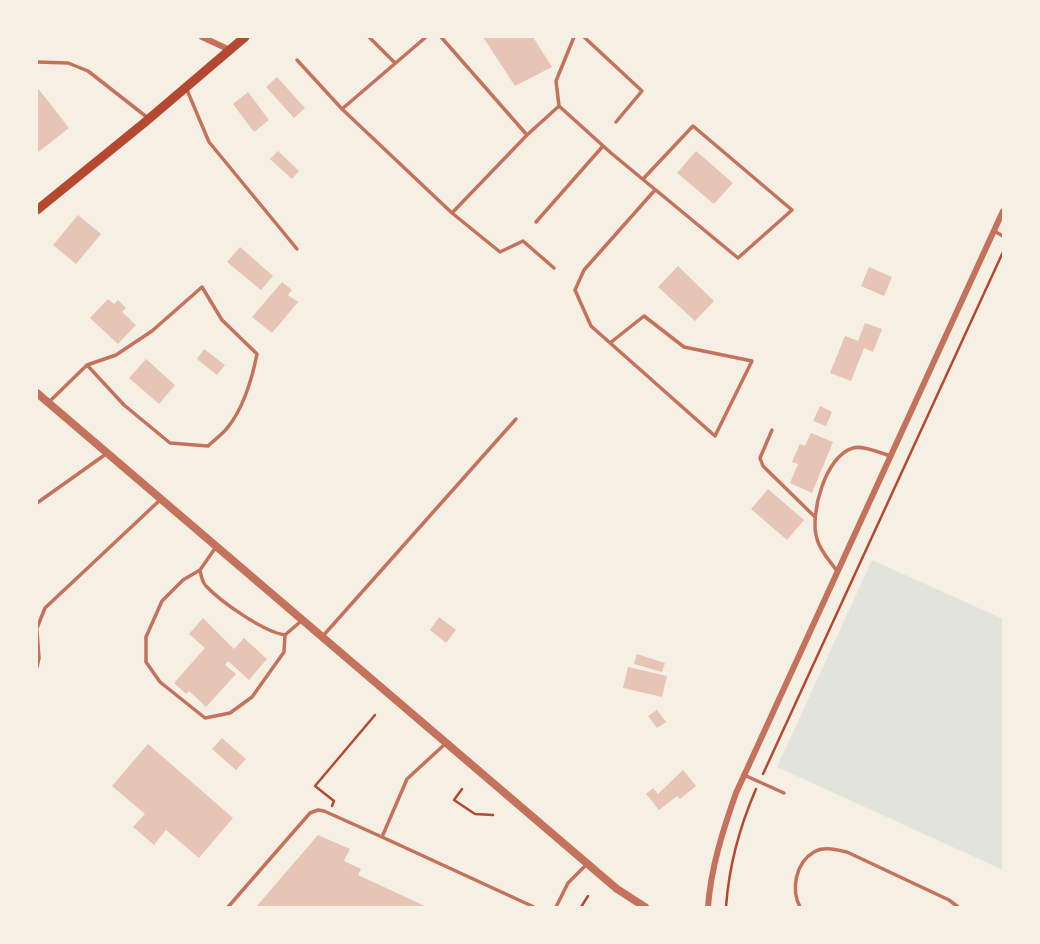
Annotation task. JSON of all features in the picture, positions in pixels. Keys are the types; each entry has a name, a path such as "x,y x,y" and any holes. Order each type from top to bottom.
{"main road":[{"path":"37,210 245,37"}],"street":[{"path":"202,37 230,50"},
{"path":"708,907 720,838 744,775 1003,211"},
{"path":"37,393 587,864 617,889 645,907"}],"lane":[{"path":"369,37 395,63"},
{"path":"342,109 426,37"},
{"path":"441,37 527,135"},
{"path":"574,37 556,81 559,106 603,146 738,258 792,210 693,126 643,179"},
{"path":"584,37 642,91 616,122"},
{"path":"297,60 342,109 452,213 500,252 523,241 554,268"},
{"path":"37,62 68,64 88,71 149,119"},
{"path":"186,88 209,142 297,250"},
{"path":"452,213 527,135 559,106"},
{"path":"537,222 603,146"},
{"path":"610,344 644,316 684,347 752,361 715,436 610,344 591,326 575,290 584,270 656,190"},
{"path":"994,231 1003,236"},
{"path":"48,403 87,365 116,355 152,331 202,287 222,320 257,354 253,375 241,405 228,428 208,446 170,443 124,405 87,365"},
{"path":"322,637 516,419"},
{"path":"772,430 760,458 763,466 814,516"},
{"path":"837,571 816,538 814,516 825,479 839,455 855,447 891,456"},
{"path":"37,503 107,453"},
{"path":"37,667 37,629 44,608 161,499"},
{"path":"216,547 200,570 183,580 162,601 146,637 146,662 160,682 205,718 230,713 252,697 284,652 285,635 302,620"},
{"path":"200,570 203,584 255,624 273,634 285,635"},
{"path":"382,837 407,779 446,743"},
{"path":"744,775 783,793"},
{"path":"228,907 310,813 318,810 534,907"},
{"path":"800,907 794,896 795,881 803,863 814,852 830,848 847,852 949,900 958,907"},
{"path":"556,907 568,883 587,864"}],"path":[{"path":"726,907 735,845 759,782 1003,252"},
{"path":"329,813 334,801 315,786 374,715"},
{"path":"462,789 454,800 475,814 493,815"},
{"path":"581,907 587,896"}],"shaded area":[{"path":"872,560 1003,619 1003,870 777,767"}],"building":[{"path":"483,37 533,37 552,67 515,86"},
{"path":"277,77 305,108 294,118 266,87"},
{"path":"37,87 69,128 37,153"},
{"path":"248,92 269,120 254,132 233,104"},
{"path":"278,151 299,171 292,179 270,159"},
{"path":"696,151 733,183 714,204 677,173"},
{"path":"78,215 101,234 76,264 53,245"},
{"path":"240,247 273,276 261,290 227,262"},
{"path":"678,266 714,301 695,321 658,287"},
{"path":"869,267 892,277 884,296 861,286"},
{"path":"282,282 292,290 288,295 298,302 272,333 252,317"},
{"path":"108,299 114,304 118,300 126,308 122,312 136,325 118,344 90,318"},
{"path":"865,323 882,329 873,352 864,348 851,381 830,373 845,336 858,341"},
{"path":"204,349 225,365 217,375 197,359"},
{"path":"146,359 175,385 159,404 129,378"},
{"path":"820,406 832,412 826,426 813,421"},
{"path":"811,433 833,442 812,493 790,483 798,464 792,462 800,444 805,446"},
{"path":"768,489 804,520 787,540 751,509"},
{"path":"439,617 456,630 446,643 430,630"},
{"path":"203,618 234,649 244,638 267,659 249,680 228,661 225,665 236,674 206,707 189,691 186,694 174,683 205,648 189,634"},
{"path":"637,654 665,663 662,672 634,664"},
{"path":"628,667 667,676 662,697 623,688"},
{"path":"657,710 666,722 657,728 648,716"},
{"path":"222,738 246,759 236,770 212,749"},
{"path":"148,744 233,818 199,858 166,830 154,845 133,827 145,814 112,786"},
{"path":"683,770 696,786 680,799 677,796 659,810 646,794 653,788 658,794"},
{"path":"318,835 350,849 344,861 361,869 358,875 427,907 256,907"}]}
